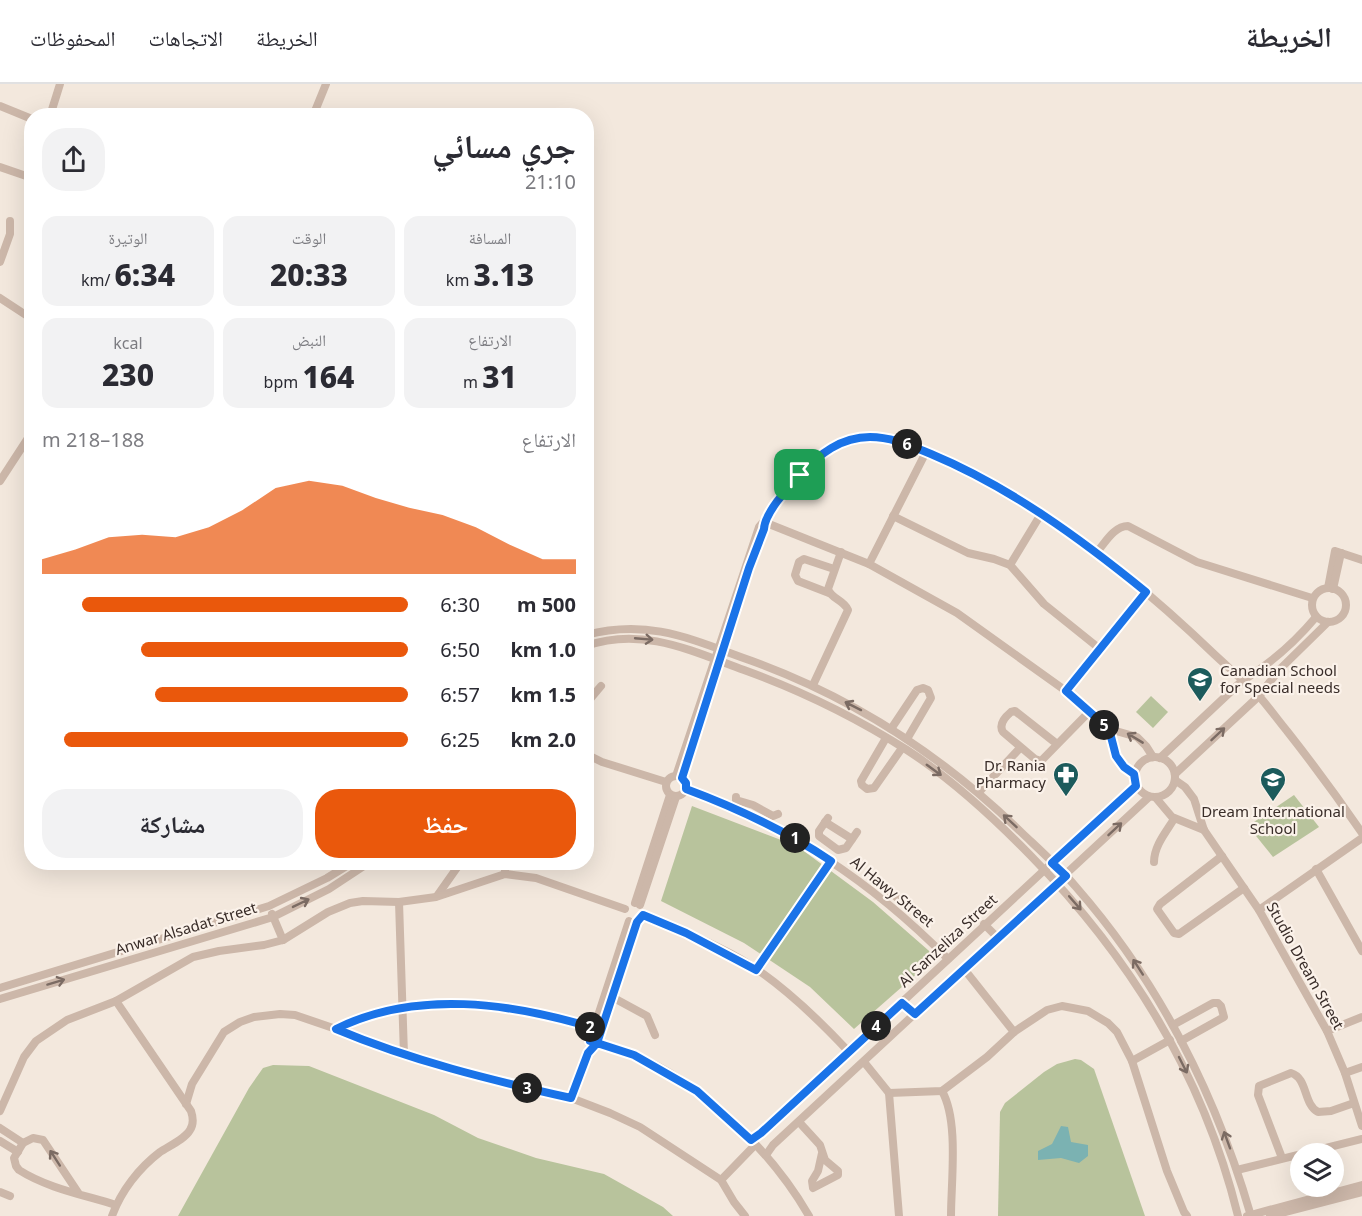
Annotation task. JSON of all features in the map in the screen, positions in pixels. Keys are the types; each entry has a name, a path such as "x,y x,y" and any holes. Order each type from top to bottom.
{"street":[{"path":"52,108 60,84"},
{"path":"316,108 326,84"},
{"path":"0,106 24,116"},
{"path":"0,167 24,175"},
{"path":"0,262 10,234 10,221"},
{"path":"0,298 24,314"},
{"path":"679,777 764,529 764,522 782,496 812,462 838,444 871,437 890,439 926,452 976,475 1041,514 1097,552 1175,616 1259,696 1318,769 1362,833"},
{"path":"0,481 24,444"},
{"path":"869,564 926,452"},
{"path":"1010,565 1041,514"},
{"path":"893,516 968,553 1010,565 1044,604 1100,649"},
{"path":"764,522 869,564 973,623 1066,691 1109,729 1137,737 1156,757 1170,763 1175,777"},
{"path":"1097,552 1116,530 1122,526 1128,526 1197,562 1312,598"},
{"path":"829,593 828,585 840,552"},
{"path":"1331,588 1338,552 1362,560"},
{"path":"813,686 848,610 847,606 829,593 798,581 795,574 799,562 804,559 834,569"},
{"path":"1153,797 1169,792 1175,777 1259,696 1279,670 1328,622 1338,619 1345,610 1345,600 1342,595 1331,588 1319,591 1312,598 1311,608 1316,617 1328,622"},
{"path":"1066,691 1146,592"},
{"path":"1204,830 1174,819 1153,797 1144,794 1136,786 1134,774 1141,762 1156,757 1242,681 1258,672 1276,657 1316,617"},
{"path":"594,633 621,628 664,631 721,650 813,686 861,710 961,777 1066,876 1120,942 1173,1025 1216,1114 1237,1170 1249,1216 1362,1185"},
{"path":"594,643 623,638 651,639 682,646 798,690 842,712 902,748 939,773 980,806 1058,883 1117,955 1144,995 1197,1094 1212,1130 1238,1216"},
{"path":"594,694 601,686"},
{"path":"891,729 917,690 923,688 928,690 931,698 907,739"},
{"path":"1057,744 1020,713 1011,712 1002,722 1001,729 1020,748 1041,761 1089,712"},
{"path":"1109,729 1116,756 1124,767 1134,774"},
{"path":"886,738 861,781 867,789 874,788 902,748"},
{"path":"979,792 1020,748"},
{"path":"594,758 666,782"},
{"path":"670,777 679,777 686,783 686,789 683,794 673,796 666,789 666,782 670,777"},
{"name":"Studio Dream Street","path":"1175,777 1194,799 1204,830 1259,910 1327,1032 1345,1073 1362,1126"},
{"name":"Al Sanzeliza Street","path":"721,1180 761,1133 984,924 1136,786"},
{"name":"Al Hawy Street","path":"686,789 753,816 823,855 885,900 948,959"},
{"path":"637,904 673,796"},
{"path":"736,797 736,800 757,807 773,816 778,814"},
{"name":"Al Sanzeliza Street","path":"766,1155 773,1145 831,1091 1153,797"},
{"path":"753,816 757,807"},
{"path":"1154,862 1160,842 1174,819"},
{"path":"827,820 855,836 843,850 838,850 830,844 819,834 827,820"},
{"path":"1259,910 1362,838"},
{"path":"823,855 830,844"},
{"path":"1222,856 1160,904 1157,909 1159,913 1174,933 1179,934 1244,888"},
{"path":"756,970 831,861"},
{"path":"1316,869 1362,951"},
{"name":"Anwar Alsadat Street","path":"0,988 269,906 340,870"},
{"name":"Anwar Alsadat Street","path":"0,999 273,916 329,889 358,870"},
{"path":"436,897 456,870"},
{"path":"0,1111 24,1057 36,1041 67,1020 116,1001 193,957 283,940 328,912 350,903 399,902 436,897 505,874 536,878 625,909"},
{"path":"884,887 906,905"},
{"path":"885,900 894,896"},
{"path":"892,906 894,896"},
{"path":"399,902 404,1055"},
{"path":"633,922 625,917 625,909 629,904 637,904 643,910 643,915"},
{"path":"269,906 283,940"},
{"path":"643,915 694,937 756,970 795,999 848,1051"},
{"path":"593,1044 594,1028 633,922 643,915"},
{"path":"571,1098 612,997 633,922"},
{"path":"984,924 998,938"},
{"path":"964,969 1014,1032"},
{"path":"612,997 647,1016 654,1035"},
{"path":"112,1216 116,1205 137,1173 158,1154 190,1131 193,1118 186,1104 116,1001"},
{"path":"902,1003 915,1014"},
{"path":"1173,1025 1213,1004 1218,1003 1221,1006 1224,1017 1181,1041"},
{"path":"336,1029 377,1012 403,1007 442,1005 490,1006 533,1012 594,1028"},
{"path":"889,1093 942,1091 987,1057 1014,1032 1047,1010 1071,1006 1088,1011 1108,1023 1117,1032 1132,1060 1171,1181 1187,1216"},
{"path":"186,1104 192,1084 224,1032 254,1017 295,1015 404,1055 484,1078 571,1098 640,1127 721,1180 745,1216"},
{"path":"1327,1032 1362,1017"},
{"path":"1132,1060 1170,1040"},
{"path":"593,1044 634,1055 697,1091 766,1155 800,1201 808,1216"},
{"path":"864,1062 889,1093 899,1216"},
{"path":"1345,1073 1362,1066"},
{"path":"1282,1158 1257,1095 1259,1086 1291,1073 1299,1078 1311,1106 1318,1112 1331,1111 1354,1102"},
{"path":"820,1079 831,1091"},
{"path":"174,1087 192,1084"},
{"path":"942,1091 951,1121 951,1216"},
{"path":"799,1122 819,1143 825,1160 837,1168 838,1175 813,1188 811,1182 818,1171 822,1153"},
{"path":"0,1128 23,1143"},
{"path":"761,1133 773,1145"},
{"path":"79,1194 43,1140 33,1138 23,1143 15,1163 19,1170 39,1180 79,1194 116,1205"},
{"path":"1237,1170 1362,1138"},
{"path":"0,1141 18,1152"},
{"path":"0,1192 10,1196"},
{"path":"1270,1216 1362,1192"}],"green space":[{"path":"1151,696 1168,712 1153,728 1136,712"},
{"path":"1294,795 1319,827 1273,857 1248,826"},
{"path":"692,806 797,846 873,902 936,957 854,1029 810,987 744,943 661,901"},
{"path":"1075,1059 1081,1060 1094,1069 1145,1216 998,1216 1000,1112 1005,1103 1044,1072 1057,1064"},
{"path":"273,1065 309,1066 434,1115 478,1138 536,1158 604,1174 663,1207 673,1216 178,1216 249,1088 263,1068"}],"water":[{"path":"1061,1126 1068,1127 1071,1142 1088,1145 1088,1156 1079,1163 1061,1158 1038,1160 1038,1151 1052,1144"}],"place":[{"name":"Canadian School for Special needs","path":"1200,703"},
{"name":"Dr. Rania Pharmacy","path":"1066,798"},
{"name":"Dream International School","path":"1273,803"}],"route":[{"path":"800,475 764,522 764,529 749,568 682,778 686,783 686,789 773,826 831,861 756,970 686,933 643,915 637,922 597,1043 590,1041 594,1028 522,1010 490,1006 403,1007 377,1012 353,1020 336,1029 389,1051 505,1084 571,1098 588,1053 597,1043 634,1055 697,1091 751,1140 902,1003 915,1014 1066,876 1052,863 1136,786 1134,774 1124,767 1116,756 1109,729 1066,691 1146,592 1097,552 1041,514 976,475 907,444 871,437 849,440 829,449 800,475"}]}
